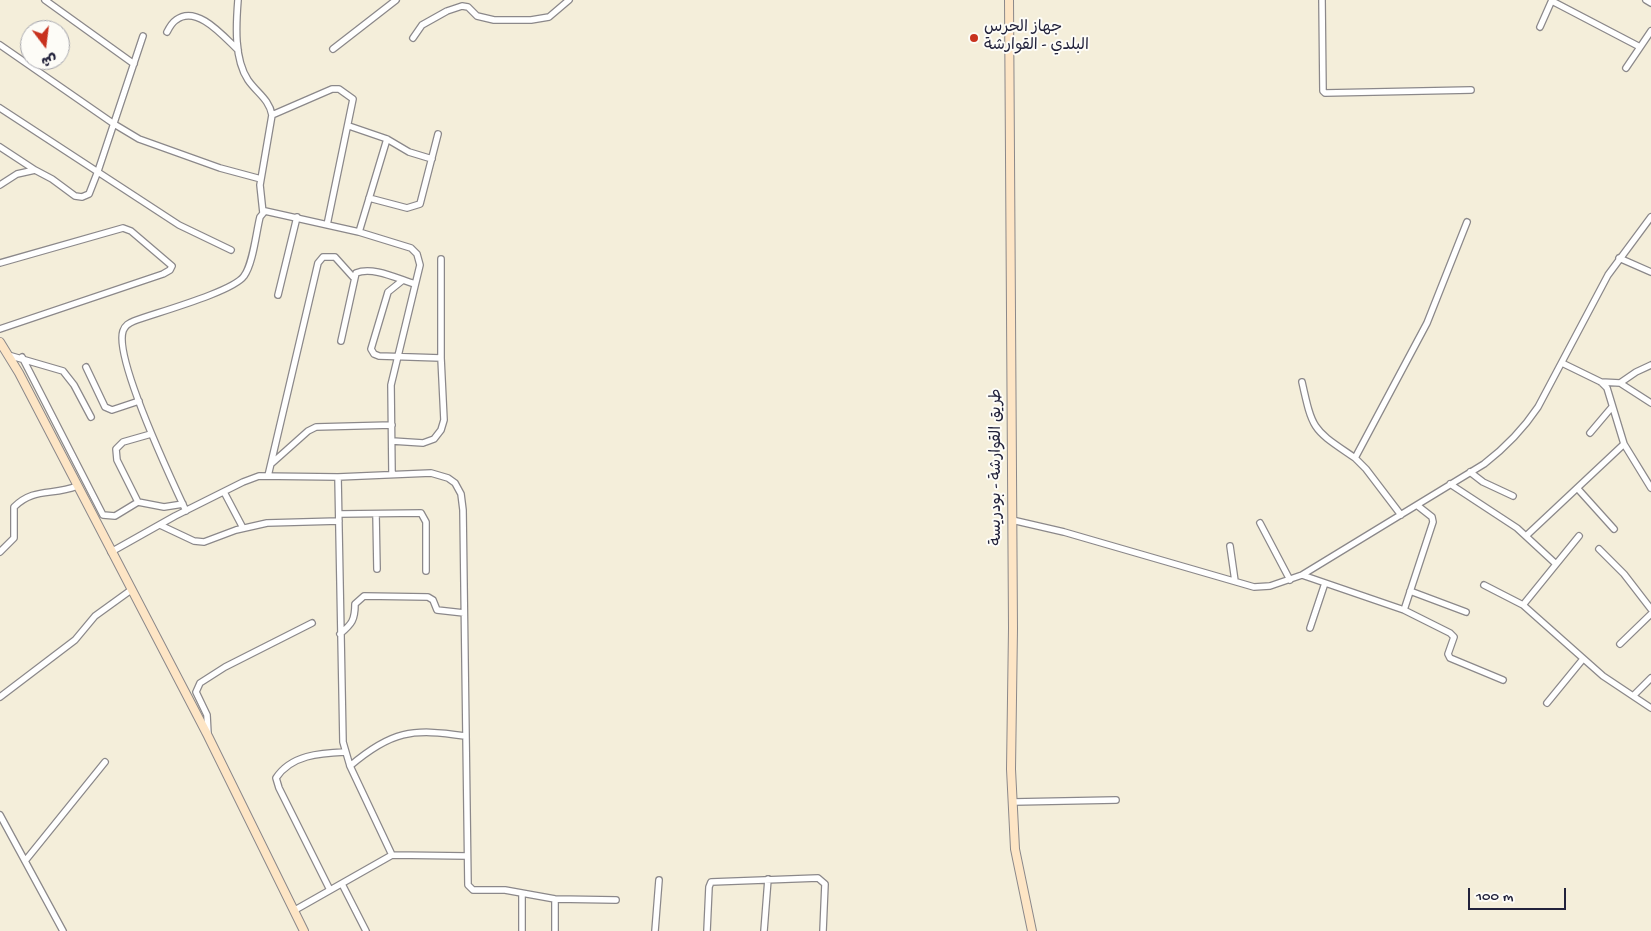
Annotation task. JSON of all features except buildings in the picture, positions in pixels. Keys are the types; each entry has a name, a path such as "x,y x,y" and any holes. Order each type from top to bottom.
{"main road":[{"name":"طريق القوارشة - بودريسة","path":"1009,0 1013,802 1015,849 1032,931"},
{"path":"0,342 50,433 208,736 304,931"}],"street":[{"path":"44,0 134,64"},
{"path":"186,511 151,434 122,348 122,336 125,327 134,321 217,291 240,280 247,270 263,213 260,191 261,179 272,115 269,104 245,75 238,50 238,0"},
{"path":"333,49 396,0"},
{"path":"413,38 422,25 447,11 462,6 468,7 477,16 494,20 531,20 549,17 569,0"},
{"path":"1322,0 1323,91 1325,93 1471,90"},
{"path":"1646,0 1651,3"},
{"path":"1540,27 1552,1 1640,47"},
{"path":"167,32 176,20 188,15 199,18 214,27 238,50"},
{"path":"1626,68 1651,31"},
{"path":"0,147 44,174 70,193 79,197 86,196 91,191 143,36"},
{"path":"0,45 114,124 139,138 184,157 261,179"},
{"path":"272,115 336,88 353,99 349,126 327,225"},
{"path":"0,108 179,225 231,250"},
{"path":"349,126 387,139 409,152 432,159"},
{"path":"369,198 407,208 420,204 438,134"},
{"path":"359,232 387,139"},
{"path":"0,185 22,172 35,170"},
{"path":"263,213 269,211 359,232 414,250 420,265 391,385 392,473"},
{"path":"278,296 297,218"},
{"path":"1012,520 1064,532 1156,560 1236,580 1254,587 1270,586 1302,575 1418,506 1510,444 1524,428 1619,258 1650,219"},
{"path":"1355,458 1427,323 1467,222"},
{"path":"0,263 123,228 131,231 172,266 170,270 163,274 0,329"},
{"path":"268,476 318,263 323,257 335,257 353,277"},
{"path":"1619,258 1651,272"},
{"path":"392,441 423,442 434,439 441,430 444,420 441,358 441,259"},
{"path":"341,341 353,277 356,273 362,270 415,284"},
{"path":"403,280 388,292 371,349 374,354 380,356 398,355 441,358"},
{"path":"8,355 22,357 63,371 74,385 90,417"},
{"path":"22,357 103,515 115,516 138,502 164,507 183,504"},
{"path":"1562,363 1601,382 1620,383 1651,404"},
{"path":"1620,383 1651,365"},
{"path":"86,366 105,407 112,410 139,400"},
{"path":"1302,382 1313,425 1322,435 1355,458 1366,469 1400,515"},
{"path":"1601,382 1608,391 1624,444 1651,488"},
{"path":"1590,434 1612,407"},
{"path":"271,464 308,431 316,427 392,426"},
{"path":"50,433 58,429"},
{"path":"138,502 117,460 116,449 123,442 151,434"},
{"path":"1526,536 1624,444"},
{"path":"1470,472 1483,482 1513,496"},
{"path":"111,552 251,478 268,476 338,477 392,473 441,475 455,483 464,510 468,885 470,889 505,890 555,899 616,900"},
{"path":"338,477 342,723 345,752 392,855"},
{"path":"1450,484 1510,523 1556,564"},
{"path":"0,552 14,538 14,507 22,498 35,493 59,492 77,486"},
{"path":"1578,489 1614,530"},
{"path":"224,492 243,528"},
{"path":"1404,610 1433,520 1418,506"},
{"path":"340,514 421,513 424,516 426,571"},
{"path":"376,514 377,568"},
{"path":"160,525 194,541 204,542 243,528 266,523 339,521"},
{"path":"1260,523 1290,580"},
{"path":"1523,605 1579,536"},
{"path":"1230,546 1236,580"},
{"path":"1599,549 1624,574 1651,609"},
{"path":"1302,575 1404,610 1452,634 1454,639 1448,654 1450,658 1503,680"},
{"path":"1310,628 1325,583"},
{"path":"1484,586 1523,605 1603,676 1651,708"},
{"path":"0,697 74,640 95,616 131,590"},
{"path":"1410,591 1466,612"},
{"path":"340,634 352,624 355,617 355,604 364,596 428,596 433,600 437,610 464,613"},
{"path":"1620,644 1651,614"},
{"path":"208,736 208,720 196,692 200,683 225,667 312,624"},
{"path":"1547,703 1583,659"},
{"path":"1634,695 1651,678"},
{"path":"350,766 380,742 400,734 434,732 465,736"},
{"path":"330,890 279,788 276,778 282,768 307,756 323,752 345,752"},
{"path":"25,861 105,762"},
{"path":"1013,802 1116,800"},
{"path":"0,815 63,931"},
{"path":"295,910 392,855 467,856"},
{"path":"708,931 711,882 818,878 824,881 822,931"},
{"path":"764,931 768,879"},
{"path":"655,931 659,880"},
{"path":"342,884 366,931"},
{"path":"522,894 522,931"},
{"path":"555,899 556,931"}],"place":[{"name":"جهاز الحرس البلدي - القوارشة","path":"974,38"}]}
